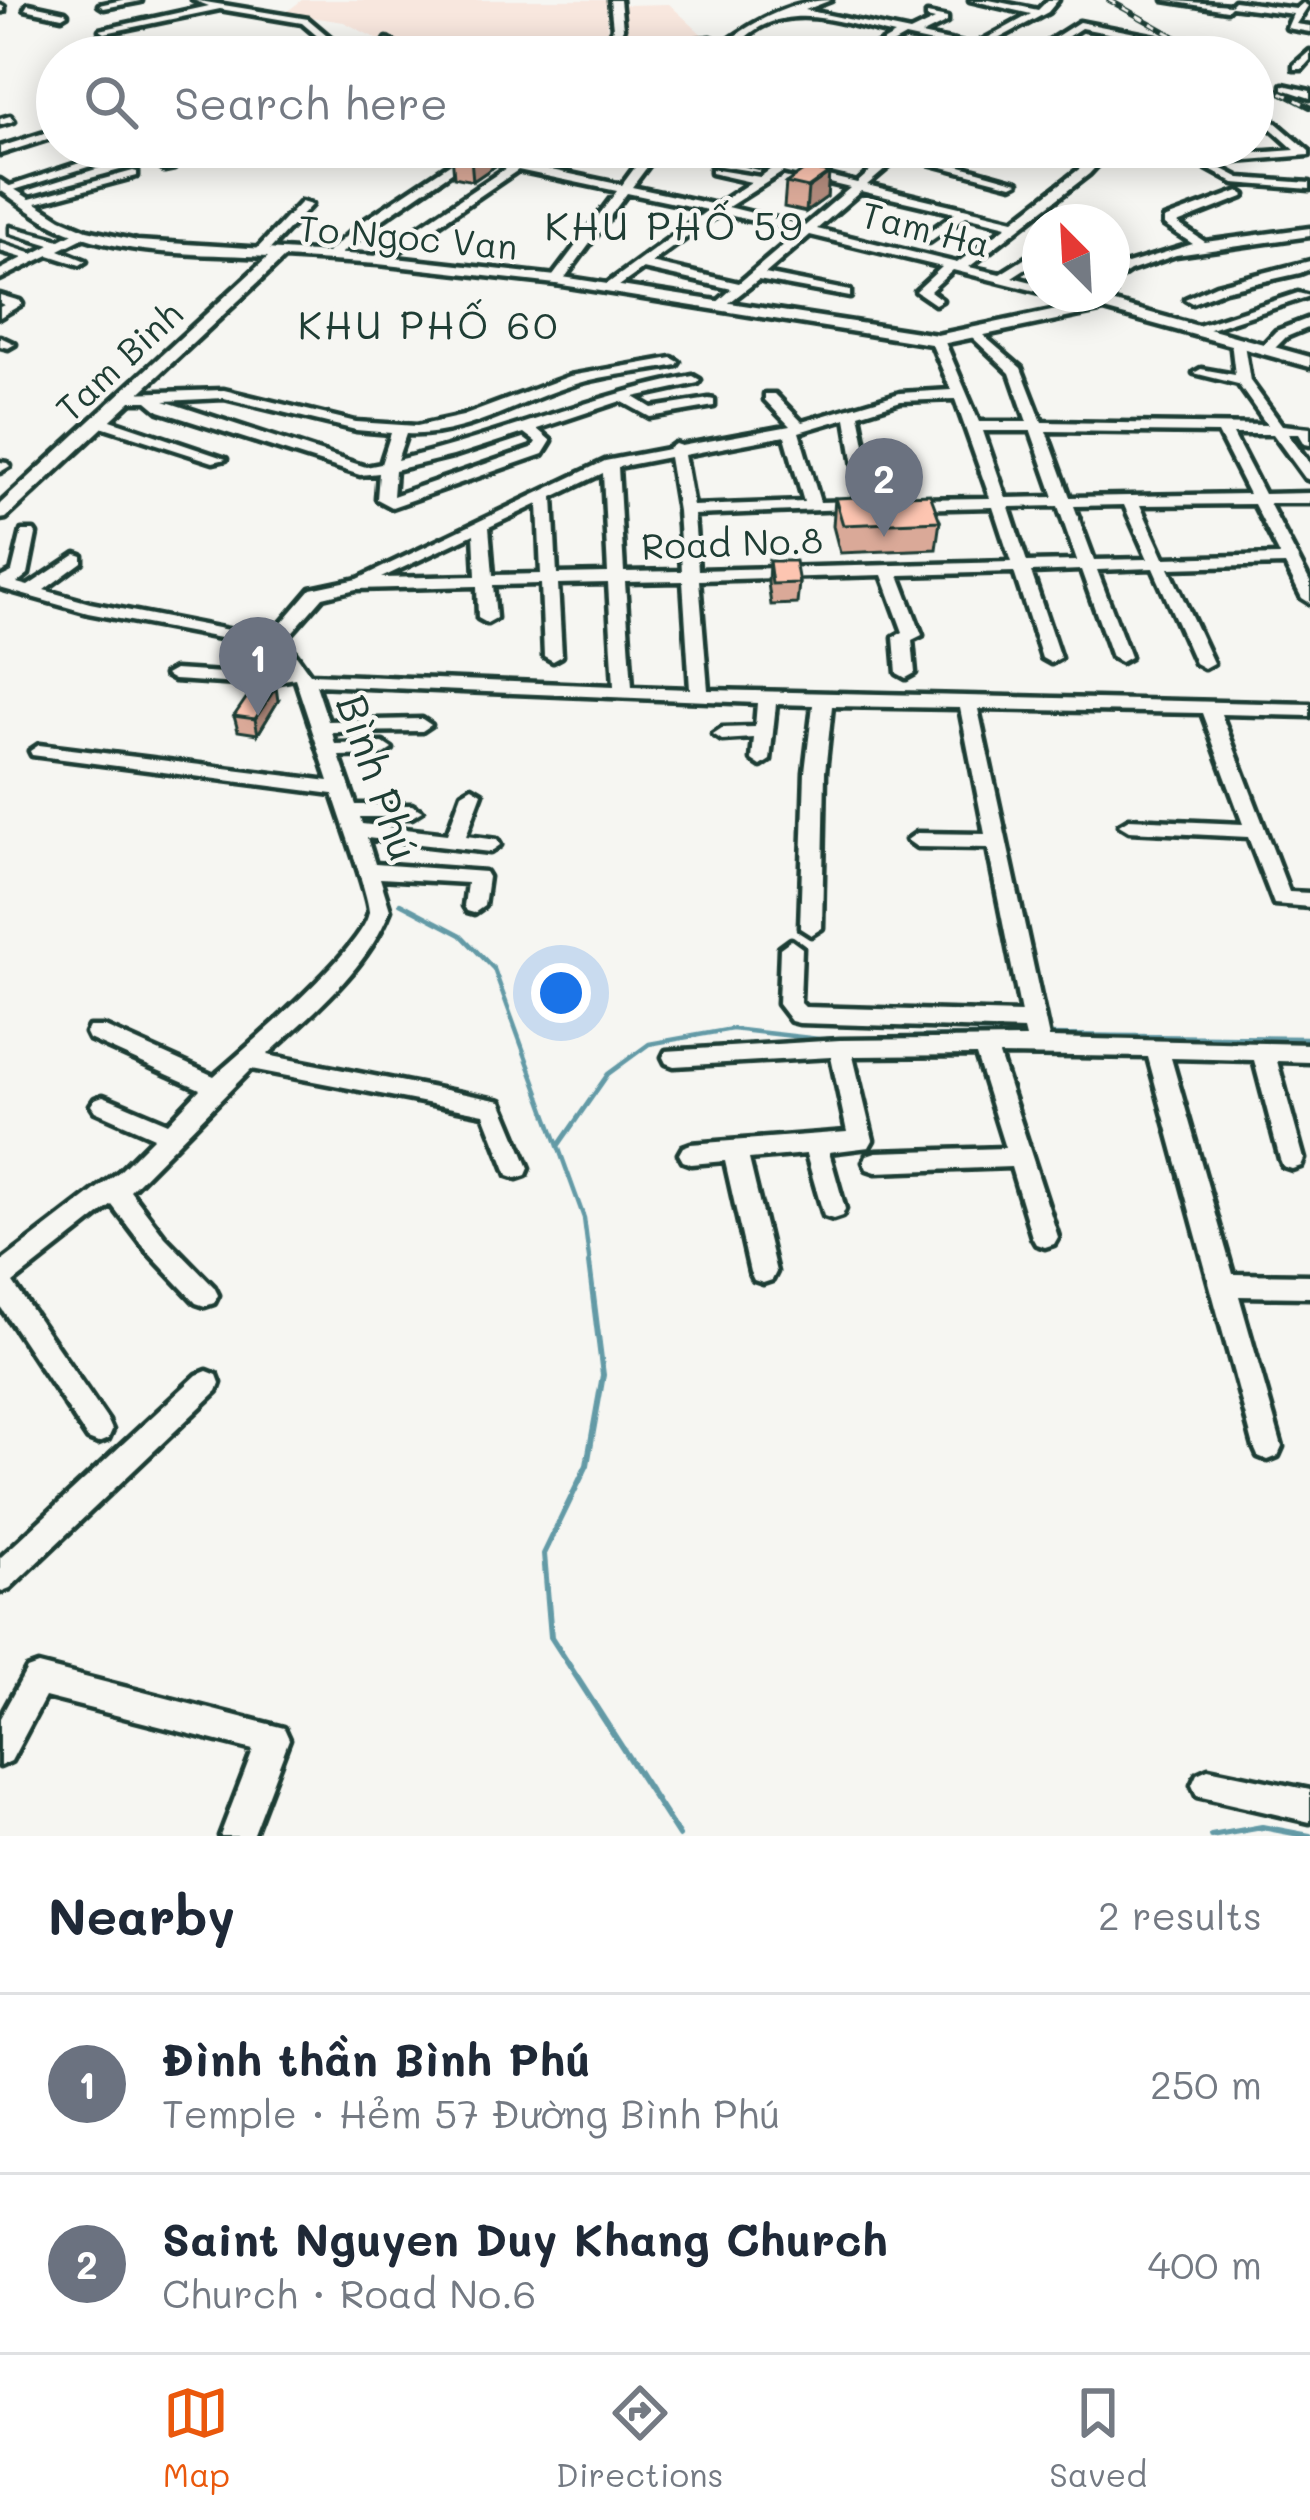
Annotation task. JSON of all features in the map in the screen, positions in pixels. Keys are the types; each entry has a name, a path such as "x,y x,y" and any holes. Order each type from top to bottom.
{"main road":[{"name":"To Ngoc Van","path":"2,184 82,233 137,244 378,260 556,280 937,340 1058,312"},
{"name":"Tam Binh","path":"0,514 280,254"},
{"path":"1130,307 1310,362"}],"street":[{"path":"104,4 135,0"},
{"path":"90,26 198,0 304,21 320,36"},
{"path":"137,36 174,28 166,23 232,0"},
{"path":"614,36 616,0"},
{"path":"743,36 764,22 826,0"},
{"path":"975,0 1034,12"},
{"path":"994,36 1045,10 1053,0"},
{"path":"1169,0 1304,6"},
{"path":"28,7 61,9 75,1"},
{"path":"1304,6 1290,26 1310,28"},
{"path":"796,10 855,18 913,36"},
{"path":"105,30 183,16"},
{"path":"908,35 944,20 930,16"},
{"path":"764,22 772,27 770,35"},
{"path":"1058,36 1079,25 1137,36"},
{"path":"704,29 708,36"},
{"path":"346,36 352,35"},
{"path":"1310,54 1298,67 1310,69"},
{"path":"1287,88 1310,95"},
{"path":"1274,126 1305,153 1274,155"},
{"path":"0,151 36,139"},
{"path":"2,184 62,168"},
{"path":"330,257 366,225 451,168"},
{"path":"378,260 512,168"},
{"name":"Tam Ha","path":"541,168 1022,283"},
{"path":"556,280 642,168"},
{"path":"612,287 783,168"},
{"path":"788,168 1015,224"},
{"path":"721,305 880,168"},
{"path":"965,168 1012,182"},
{"path":"935,300 922,291 1089,168"},
{"path":"1211,168 1230,179 1310,186"},
{"path":"2,184 20,170"},
{"path":"715,171 764,182"},
{"path":"25,202 133,174"},
{"path":"1256,192 1300,192 1310,202"},
{"path":"412,194 458,205"},
{"path":"1205,247 1168,222 1239,195"},
{"path":"260,253 304,205"},
{"path":"929,238 964,211"},
{"path":"15,230 80,261"},
{"path":"1130,265 1239,237 1310,232"},
{"path":"4,269 82,233"},
{"path":"1294,233 1310,242"},
{"path":"0,247 34,258"},
{"path":"640,264 742,287"},
{"path":"1003,278 1022,265"},
{"path":"1192,299 1219,286 1273,278 1310,265"},
{"path":"756,276 844,294"},
{"path":"1196,329 1304,296 1273,278"},
{"path":"0,299 14,304 0,313"},
{"path":"1266,349 1281,334 1310,322"},
{"path":"977,334 1016,371 1121,657"},
{"path":"937,340 974,426 1051,658"},
{"path":"1238,341 1243,381 1310,476"},
{"path":"127,397 224,394 356,426 400,429 441,426 575,380 672,362"},
{"path":"1201,373 1243,381"},
{"path":"151,397 164,408 346,470 387,470 623,396 693,380"},
{"path":"356,584 610,464 675,448 795,429 900,397 961,394"},
{"path":"623,396 650,413 709,403"},
{"path":"770,397 795,429 813,506"},
{"path":"852,413 869,505"},
{"path":"100,421 218,459"},
{"path":"974,426 1304,430 1310,441"},
{"path":"400,429 387,470 385,499 392,502 538,451 544,441 527,428"},
{"path":"1224,431 1310,598"},
{"path":"675,448 686,511 699,694"},
{"path":"610,464 623,693"},
{"path":"545,494 553,656"},
{"path":"686,511 1310,498"},
{"path":"1129,500 1204,663"},
{"path":"481,525 487,618"},
{"path":"2,583 20,574 28,534"},
{"path":"30,592 76,559"},
{"name":"Road No.8","path":"272,645 317,593 356,584 1290,560"},
{"path":"889,571 913,635 903,638 906,673"},
{"path":"2,583 272,645"},
{"name":"Bình Phú","path":"0,1281 114,1189 312,1001 370,935 380,910 330,750 302,676 272,645"},
{"path":"174,675 256,680 302,676 823,700 1209,707 1309,716"},
{"path":"761,760 766,697"},
{"path":"811,928 815,772 823,700"},
{"path":"968,703 1037,1034"},
{"path":"1209,707 1281,899 1310,901"},
{"path":"320,727 422,725"},
{"path":"722,734 764,732"},
{"path":"330,750 383,749"},
{"path":"39,751 340,789"},
{"path":"454,842 472,793"},
{"path":"352,821 412,811"},
{"path":"352,821 454,842 490,844"},
{"path":"1129,825 1255,831"},
{"path":"916,841 994,841"},
{"path":"369,872 478,877 474,906"},
{"path":"791,948 789,1004 799,1015 1037,1034 1158,1051 1310,1053"},
{"path":"97,1034 217,1087"},
{"path":"674,1057 840,1048 985,1047 1037,1034"},
{"path":"985,1047 1045,1237"},
{"path":"692,1154 861,1140 840,1048"},
{"path":"1158,1051 1268,1447"},
{"path":"1264,1053 1292,1159"},
{"path":"247,1060 493,1107 517,1168"},
{"path":"103,1106 171,1135"},
{"path":"815,1144 832,1209"},
{"path":"735,1151 763,1272"},
{"path":"875,1162 1018,1157"},
{"path":"114,1189 156,1244 205,1294"},
{"path":"0,1281 98,1430"},
{"path":"1221,1285 1310,1286"},
{"path":"0,1578 207,1383"},
{"path":"0,1750 38,1680 272,1739 236,1836"},
{"path":"1208,1785 1310,1806"}],"shaded area":[{"path":"302,0 606,0 608,36 371,36 344,22 285,13"},
{"path":"669,4 704,36 621,36 624,5"}],"building":[{"path":"807,168 829,173 808,188 786,183"},
{"path":"930,494 940,521 843,525 835,498"},
{"path":"769,561 795,561 799,583 772,584"},
{"path":"256,684 276,687 255,719 234,716"}],"waterway":[{"path":"400,903 461,935 494,969 584,1218 590,1266"},
{"path":"558,1146 608,1074 649,1044 732,1029 819,1039 1024,1035"},
{"path":"1050,1035 1310,1038"},
{"path":"589,1263 603,1375 587,1465 544,1554 551,1637 679,1836"},
{"path":"1211,1836 1262,1827 1310,1836"}],"railway":[{"path":"1109,0 1173,36"},
{"path":"1274,89 1310,107"}],"place":[{"name":"Saint Nguyen Duy Khang Church","path":"884,537"},
{"name":"Đình thần Bình Phú","path":"258,716"}],"district":[{"name":"KHU PHỐ 59","path":"675,224"},
{"name":"KHU PHỐ 60","path":"429,323"}]}
